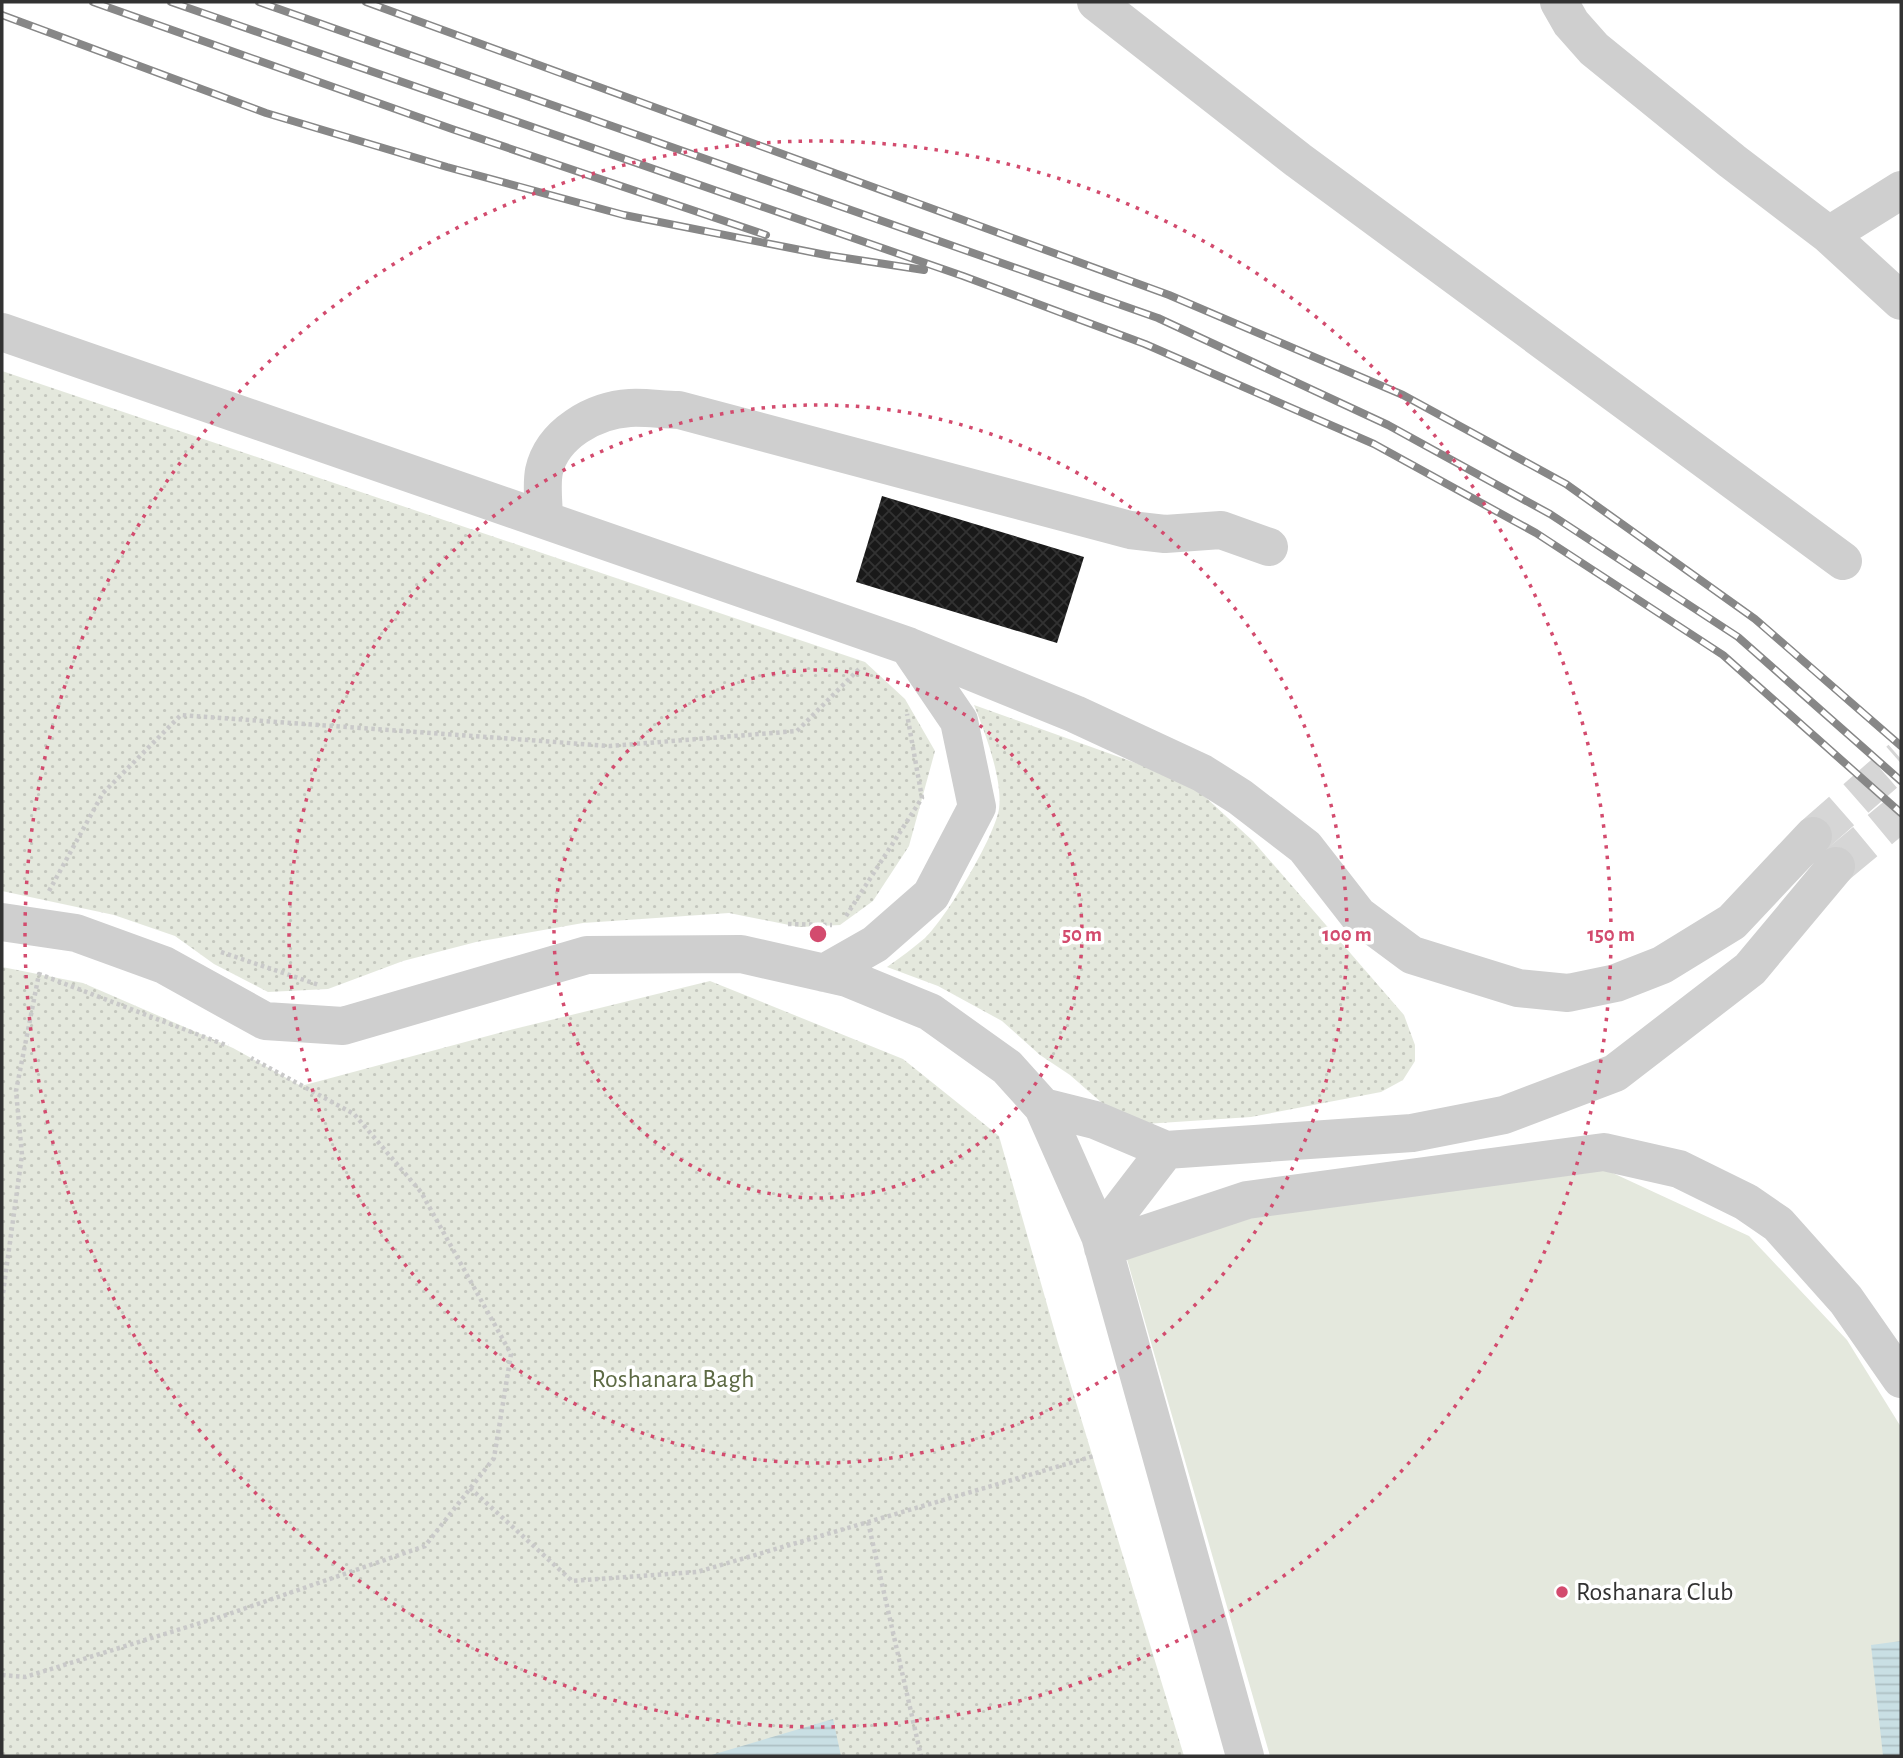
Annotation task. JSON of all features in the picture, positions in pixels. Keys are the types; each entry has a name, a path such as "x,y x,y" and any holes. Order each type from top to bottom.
{"street":[{"path":"1096,2 1298,160 1843,561"},
{"path":"1559,2 1571,23 1594,49 1732,161 1829,235 1901,301"},
{"path":"1829,235 1901,190"},
{"path":"2,332 908,646 1075,714 1202,773 1240,797 1306,847 1358,915 1412,955 1518,988 1568,993 1616,984 1662,965 1731,922 1813,836"},
{"path":"544,520 544,472 554,447 573,429 592,419 629,408 679,410 1130,530 1165,534 1221,530 1269,547"},
{"path":"824,973 875,944 931,895 977,807 959,721 908,646"},
{"path":"1043,1107 1095,1120 1166,1150 1412,1133 1504,1115 1615,1073 1749,969 1836,866"},
{"path":"2,922 76,933 164,965 265,1021 343,1026 587,955 741,954 846,978 930,1012 1007,1067 1043,1107 1101,1242 1245,1756"},
{"path":"1101,1242 1166,1150"},
{"path":"1101,1242 1247,1200 1604,1152 1679,1169 1746,1202 1778,1224 1846,1300 1901,1379"}],"path":[{"path":"44,899 103,793 181,715 610,746 744,736 797,731 865,662"},
{"path":"786,924 840,925 922,799"},
{"path":"215,949 328,989"},
{"path":"2,1300 22,1155 16,1091 39,974 233,1048"},
{"path":"2,1675 25,1676 223,1616 425,1546 494,1458 512,1354 421,1192 354,1114 245,1054"},
{"path":"470,1488 572,1581 697,1572 1094,1456"},
{"path":"868,1522 921,1756"}],"green space":[{"path":"2,371 865,662 905,699 935,751 909,846 873,901 840,925 799,927 729,913 583,923 476,942 403,961 328,989 268,992 214,964 175,936 114,915 2,891"},
{"path":"974,705 1189,782 1253,841 1404,1015 1415,1045 1415,1061 1403,1080 1381,1092 1251,1117 1145,1124 1118,1117 1002,1021 938,986 887,967 934,928 968,876 995,822 1000,797 996,770"},
{"name":"Roshanara Bagh","path":"2,967 83,983 233,1048 301,1086 510,1030 710,981 903,1059 999,1136 1058,1343 1184,1756 2,1756"},
{"name":"Roshanara Club","path":"1604,1169 1749,1236 1847,1340 1901,1427 1901,1756 1270,1756 1124,1249 1198,1207"}],"shaded area":[{"path":"1901,1641 1901,1756 1883,1756 1871,1645"},
{"path":"833,1719 841,1756 708,1756"}],"building":[{"path":"882,496 1084,557 1057,643 856,582"}],"tunnel":[{"path":"1813,836 1901,759"},
{"path":"1836,866 1901,812"}],"railway":[{"path":"93,2 452,129 766,235"},
{"path":"171,2 963,276 1145,344 1374,444 1536,533 1723,655 1901,813"},
{"path":"259,2 1158,318 1388,425 1550,514 1738,637 1901,781"},
{"path":"366,2 1169,295 1403,395 1566,484 1755,619 1901,746"},
{"path":"2,15 266,113 447,167 624,215 826,255 924,270"}],"place":[{"name":"Roshanara Club","path":"1562,1592"}]}
